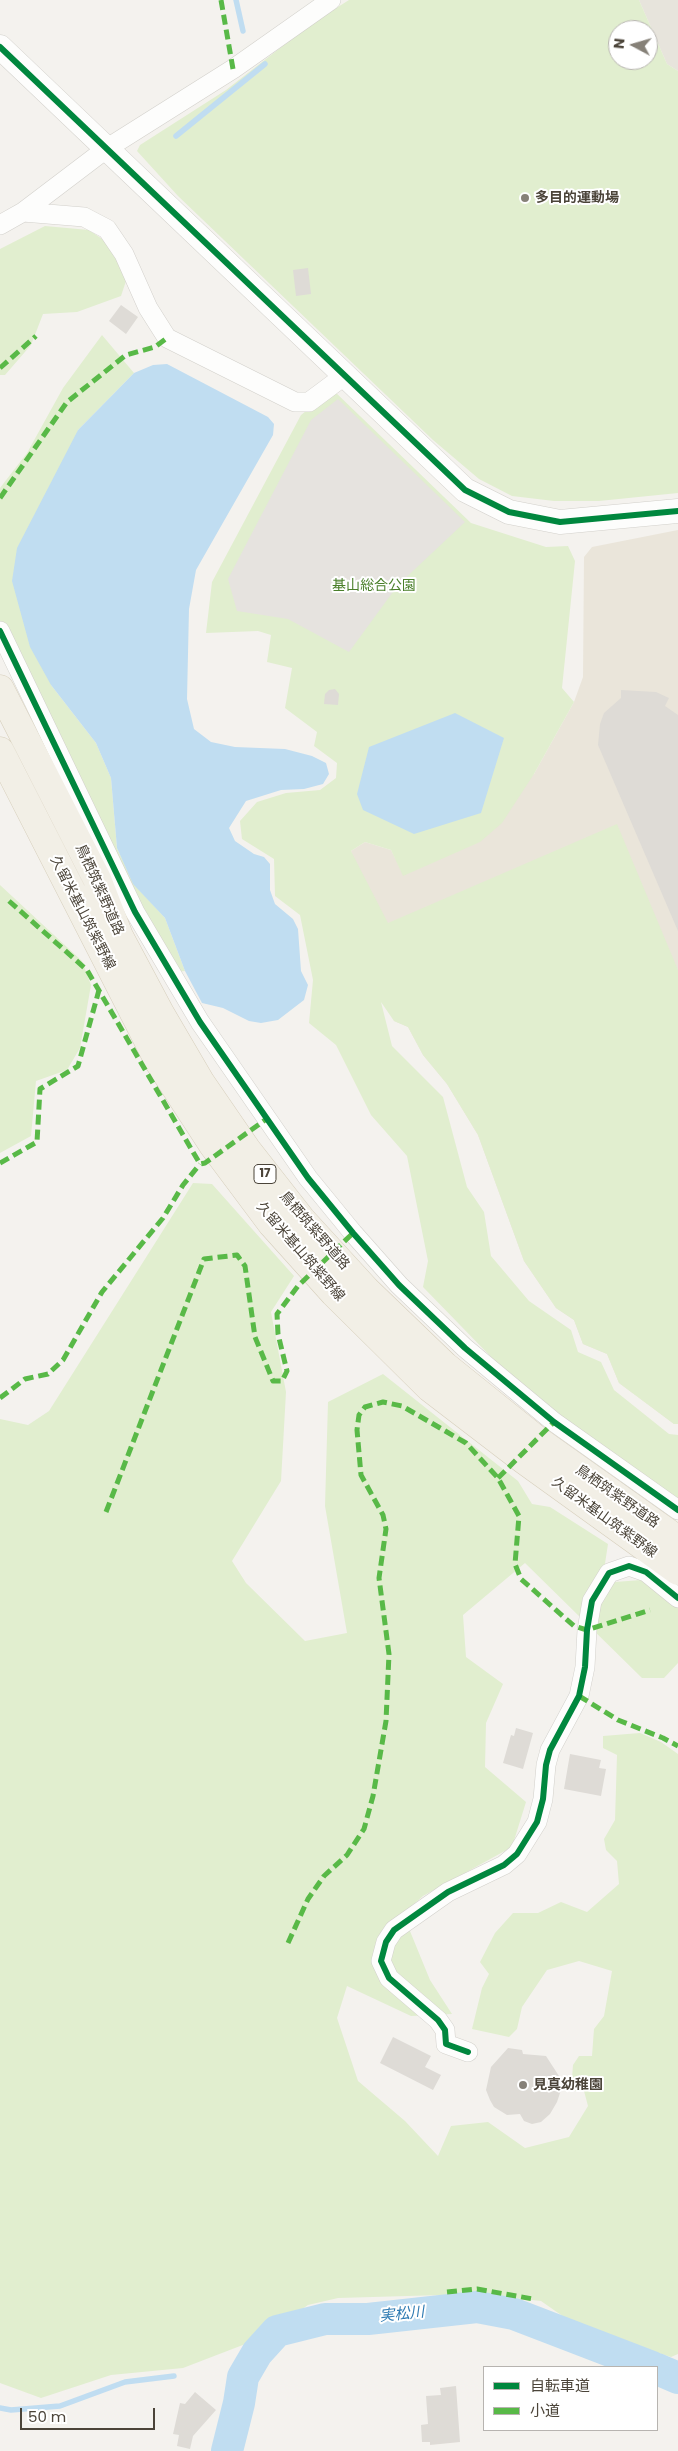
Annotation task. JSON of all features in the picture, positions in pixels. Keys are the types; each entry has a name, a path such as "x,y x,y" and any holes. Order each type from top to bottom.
{"main road":[{"name":"鳥栖筑紫野道路","path":"0,689 97,879 119,936 160,1013 201,1083 247,1150 301,1219 366,1290 445,1366 537,1440 678,1540"},
{"name":"久留米基山筑紫野線","path":"0,751 159,1062 213,1145 272,1224 334,1293 430,1388 524,1460 678,1571"}],"street":[{"path":"0,225 23,212 106,149 233,69 331,0"},
{"path":"0,47 465,490 509,512 560,522 678,510"},
{"path":"23,212 84,217 107,229 124,254 148,308 167,338 295,402 309,402 344,376"},
{"path":"0,631 135,912 200,1022 308,1178 399,1285 465,1348 554,1422 678,1510"},
{"path":"468,2052 446,2044 445,2030 438,2020 389,1978 381,1961 386,1942 394,1930 448,1892 504,1865 517,1854 537,1822 543,1799 546,1765 550,1750 579,1696 585,1666 587,1630 592,1600 609,1573 629,1566 646,1572 678,1598"}],"shaded area":[{"path":"639,0 678,0 678,71 667,64 658,43 658,20 648,20"},
{"path":"338,399 465,522 398,585 349,652 288,619 237,611 228,579 311,420"},
{"path":"678,530 678,1424 674,1424 619,1383 607,1354 583,1344 574,1320 556,1308 524,1261 478,1135 447,1084 423,1055 408,1027 394,1021 351,851 365,842 391,850 404,875 534,774 574,702 583,677 584,557 592,547"}],"green space":[{"path":"349,0 639,0 648,20 608,20 608,70 658,70 658,43 667,64 678,71 678,493 599,501 554,501 512,496 479,479 433,440 178,196 137,151 140,145 226,90 311,24"},
{"path":"45,226 89,230 108,243 127,278 121,296 77,312 43,314 31,345 5,375 0,375 0,249"},
{"path":"102,335 134,373 78,430 51,685 96,743 111,778 117,848 134,884 165,918 185,971 165,973 0,647 0,488 27,453 63,388"},
{"name":"基山総合公園","path":"333,390 471,523 546,547 568,546 575,561 562,688 574,702 534,774 502,823 480,842 403,876 391,850 365,842 351,851 388,923 617,824 678,970 678,1424 674,1424 619,1383 607,1354 583,1344 574,1320 556,1308 524,1261 478,1135 447,1084 423,1055 408,1027 394,1021 381,1002 392,1046 443,1097 467,1187 484,1212 491,1256 529,1301 571,1330 578,1352 601,1362 614,1390 669,1434 678,1435 678,1500 577,1431 495,1361 423,1287 428,1261 407,1156 371,1115 336,1045 309,1023 313,980 300,915 275,896 274,859 242,839 240,821 257,802 286,793 320,790 336,778 337,763 314,746 317,732 285,708 292,668 267,662 271,635 258,631 206,633 212,582 301,415"},
{"path":"0,885 82,961 91,985 80,1048 67,1070 36,1081 31,1136 0,1153"},
{"path":"193,1183 212,1184 294,1276 271,1312 286,1392 281,1481 232,1561 246,1583 305,1641 347,1633 325,1506 328,1402 383,1374 518,1481 532,1504 550,1507 608,1544 602,1583 641,1580 678,1607 678,1663 664,1678 642,1678 525,1563 463,1615 466,1657 503,1684 486,1723 485,1767 526,1802 512,1847 423,1896 403,1914 430,1980 452,2014 411,2016 347,1986 337,2018 358,2081 405,2121 438,2156 451,2126 488,2122 525,2148 569,2137 588,2106 584,2091 575,2091 572,2078 573,2065 579,2056 592,2056 594,2029 604,2016 612,1971 579,1961 547,1970 522,2007 517,2029 509,2037 472,2029 482,1988 489,1974 480,1962 495,1933 513,1913 538,1913 561,1902 587,1912 619,1884 617,1861 606,1850 604,1839 615,1820 617,1755 603,1748 603,1736 640,1733 661,1742 678,1754 678,2354 671,2357 584,2331 541,2301 477,2294 338,2298 308,2305 261,2338 183,2368 111,2375 41,2398 0,2383 0,1419 28,1425 49,1411"}],"water":[{"path":"167,364 268,417 274,424 273,435 196,570 189,609 187,699 194,729 211,742 235,747 285,749 312,756 326,763 329,774 323,784 304,789 281,790 246,801 229,828 235,841 254,854 264,857 270,864 270,890 275,904 293,919 298,929 301,971 308,985 304,1000 278,1020 261,1023 249,1021 223,1008 202,1003 185,971 165,918 133,884 117,848 111,778 96,743 51,685 30,647 12,581 17,548 78,430 134,373 153,365"},
{"path":"455,713 504,738 481,813 414,834 363,810 357,794 369,747"}],"building":[{"path":"308,268 311,294 296,296 293,270"},
{"path":"121,305 138,317 126,334 109,321"},
{"path":"335,689 339,694 338,705 324,704 325,694 329,690"},
{"path":"621,690 656,692 669,698 665,706 678,715 678,931 598,745 600,724 604,713 621,698"},
{"path":"516,1728 533,1733 523,1769 503,1763 511,1735 514,1736"},
{"path":"570,1754 601,1760 599,1768 606,1769 601,1796 564,1789"},
{"path":"393,2037 431,2056 425,2067 441,2075 433,2090 380,2063"},
{"name":"見真幼稚園","path":"508,2048 522,2050 523,2054 546,2056 559,2076 561,2090 557,2102 550,2114 541,2122 532,2124 524,2121 520,2114 507,2115 494,2107 490,2100 486,2090 491,2067"},
{"path":"456,2386 460,2442 430,2445 430,2442 422,2442 421,2425 428,2424 426,2396 441,2395 440,2388"},
{"path":"195,2392 216,2410 193,2436 190,2449 177,2446 179,2435 173,2434 180,2403 185,2404"}],"waterway":[{"path":"236,0 243,31"},
{"path":"176,136 265,64"},
{"name":"実松川","path":"227,2451 239,2403 243,2377 257,2353 277,2331 325,2319 368,2319 477,2307 514,2314 649,2366"},
{"name":"実松川","path":"658,2369 678,2378"},
{"path":"0,2408 11,2410 60,2406 125,2382 174,2376"}],"marked path":[{"path":"221,0 233,69"},
{"path":"0,368 36,336"},
{"path":"0,498 67,402 126,355 155,347 167,338"},
{"path":"9,901 87,970 200,1164 205,1163 265,1120"},
{"path":"0,1163 37,1142 40,1089 78,1066 99,990"},
{"path":"0,1398 25,1379 48,1374 63,1360 102,1292 163,1218 183,1185 200,1164"},
{"path":"106,1512 204,1259 237,1255 245,1266 255,1337 273,1381 282,1381 287,1371 278,1334 277,1314 298,1286 353,1233"},
{"path":"288,1943 308,1899 324,1876 347,1855 364,1829 373,1796 386,1721 389,1654 379,1578 386,1529 383,1515 361,1475 357,1430 359,1415 365,1407 383,1402 402,1406 466,1443 498,1478 519,1516 515,1564 521,1579 574,1626 587,1630 650,1610"},
{"path":"498,1478 554,1422"},
{"path":"579,1696 618,1720 678,1746"},
{"path":"447,2292 477,2289 533,2299"}],"cycle path":[{"path":"0,47 465,490 509,512 560,522 678,511"},
{"path":"0,631 135,912 200,1022 308,1178 399,1285 465,1348 554,1422 678,1510"},
{"path":"468,2052 446,2044 445,2030 438,2020 389,1978 381,1961 386,1942 394,1930 448,1892 504,1865 517,1854 537,1822 543,1799 546,1765 550,1750 579,1696 585,1667 587,1630 592,1601 609,1573 629,1566 646,1572 678,1598"}],"place":[{"name":"多目的運動場","path":"525,198"},
{"name":"見真幼稚園","path":"523,2085"}]}
